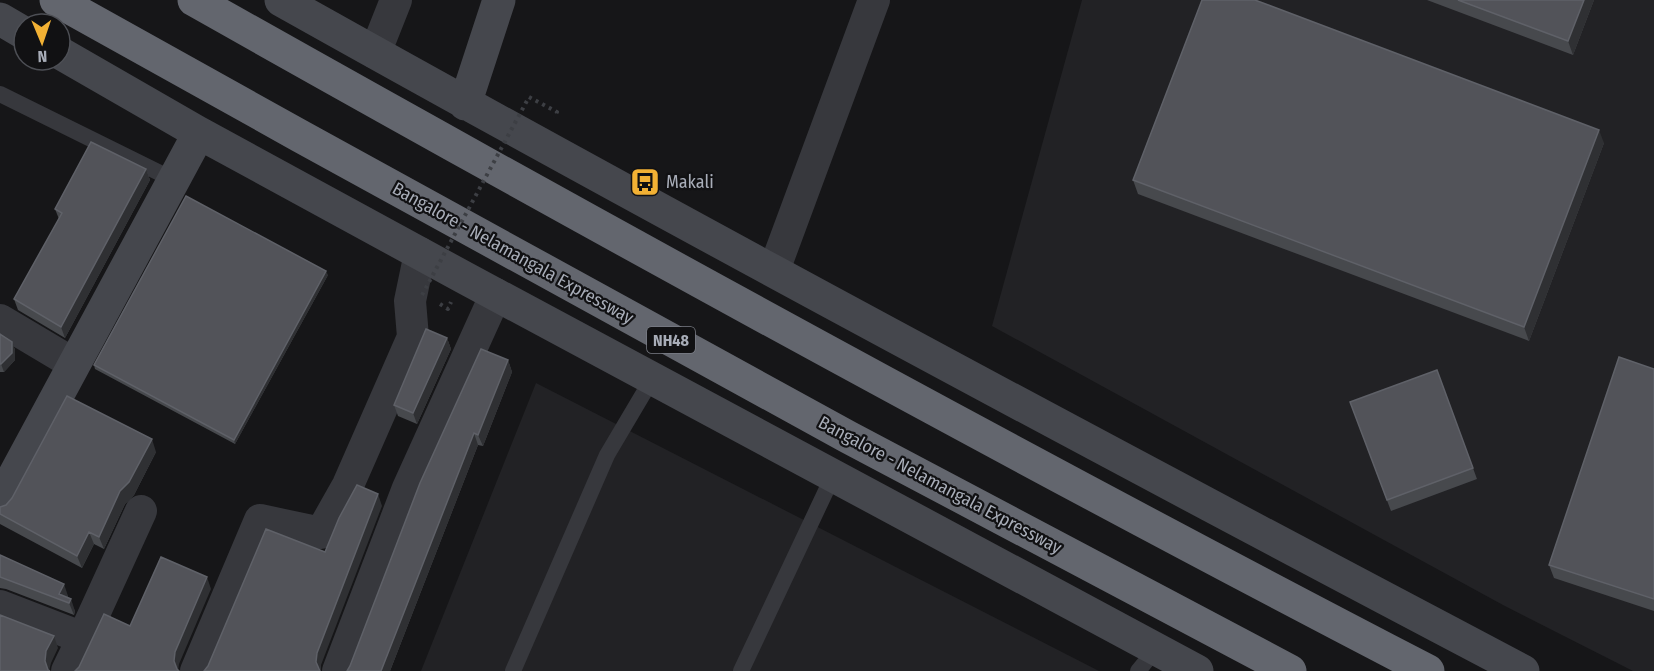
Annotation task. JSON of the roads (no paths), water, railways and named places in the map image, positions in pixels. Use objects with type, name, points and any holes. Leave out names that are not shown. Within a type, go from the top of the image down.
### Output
[{"type":"highway","name":"Bangalore - Nelamangala Expressway","points":[[56,0],[848,437],[1290,671]]},
{"type":"highway","points":[[194,0],[551,201],[1206,556],[1428,671]]},
{"type":"street","points":[[281,0],[465,104],[1252,528],[1523,671]]},
{"type":"street","points":[[375,53],[396,0]]},
{"type":"street","points":[[465,104],[499,0]]},
{"type":"street","points":[[774,270],[874,0]]},
{"type":"street","points":[[72,60],[200,133],[833,476],[1147,660],[1197,671]]},
{"type":"street","points":[[0,502],[200,133]]},
{"type":"street","points":[[196,671],[260,520],[321,533],[348,485],[413,337],[410,301],[420,253]]},
{"type":"street","points":[[338,671],[408,488],[496,294]]},
{"type":"street","points":[[0,320],[74,364]]},
{"type":"street","points":[[67,671],[141,511]]},
{"type":"street","points":[[0,606],[83,638]]},
{"type":"lane","points":[[0,94],[174,180]]},
{"type":"lane","points":[[513,671],[607,455],[652,379]]},
{"type":"lane","points":[[741,671],[833,476]]},
{"type":"place","name":"Makali","points":[[645,182]]}]
